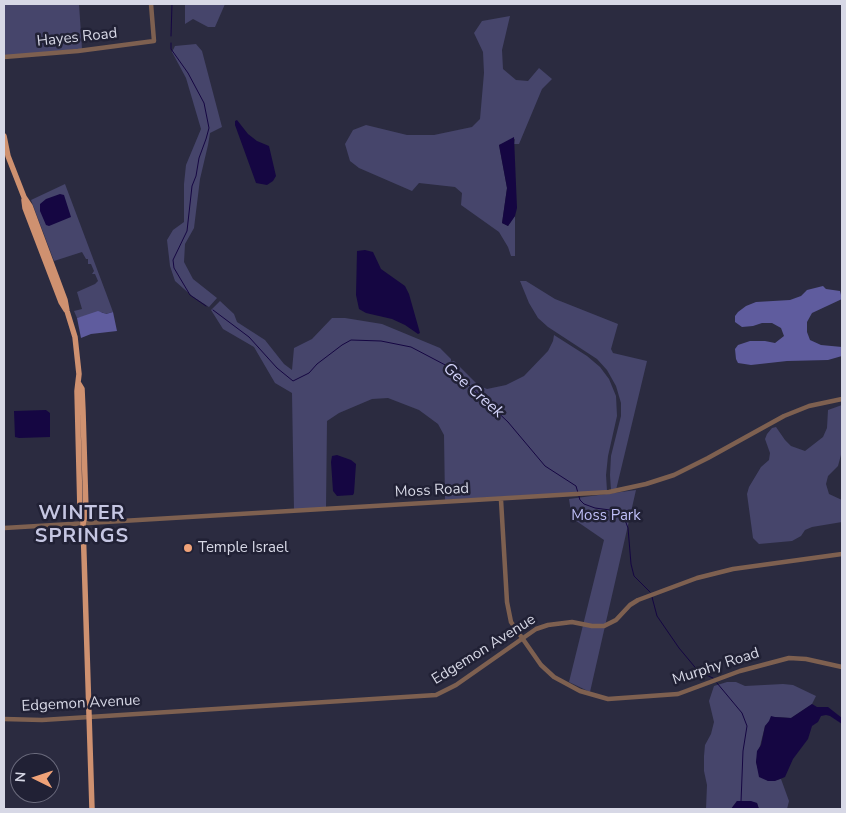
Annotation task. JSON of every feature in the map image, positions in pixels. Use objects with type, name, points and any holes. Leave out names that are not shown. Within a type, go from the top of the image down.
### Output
[{"type":"main road","points":[[4,136],[6,151],[24,198],[30,206],[66,300],[76,347],[83,411],[86,511],[83,524]]},
{"type":"main road","points":[[79,384],[76,391],[80,511],[83,524],[92,809]]},
{"type":"main road","points":[[77,406],[83,411]]},
{"type":"street","name":"Hayes Road","points":[[4,57],[78,51],[154,41],[152,4]]},
{"type":"street","name":"Moss Road","points":[[4,528],[501,500],[582,495],[621,490],[661,480],[698,464],[784,416],[808,406],[842,399]]},
{"type":"street","name":"Murphy Road","points":[[501,500],[508,608],[511,622],[538,661],[554,677],[587,695],[608,699],[678,694],[740,671],[789,658],[806,659],[842,667]]},
{"type":"street","name":"Edgemon Avenue","points":[[4,719],[27,720],[89,717],[436,695],[456,685],[536,629],[555,623],[572,622],[598,627],[609,624],[638,600],[717,572],[842,554]]},
{"type":"green space","points":[[4,4],[79,4],[82,49],[4,56]]},
{"type":"green space","points":[[185,4],[225,4],[215,27],[208,27],[193,19],[185,24]]},
{"type":"green space","points":[[510,16],[502,50],[503,69],[516,80],[528,81],[539,68],[552,79],[542,89],[519,144],[514,144],[515,139],[499,145],[507,188],[502,223],[508,226],[515,216],[515,256],[511,256],[499,232],[461,205],[462,193],[455,187],[419,183],[412,191],[359,168],[350,161],[345,144],[353,130],[366,125],[407,135],[434,135],[472,127],[480,119],[484,73],[483,52],[474,33],[482,21]]},
{"type":"green space","points":[[196,44],[202,51],[222,127],[210,133],[200,179],[194,228],[185,244],[184,262],[193,279],[217,298],[209,307],[192,296],[175,281],[170,266],[167,240],[173,230],[184,222],[186,165],[201,129],[186,78],[172,52],[175,46]]},
{"type":"green space","points":[[65,184],[113,312],[105,314],[102,312],[77,318],[74,311],[82,309],[77,292],[98,281],[95,274],[92,274],[94,271],[91,264],[88,264],[88,259],[86,259],[82,252],[54,261],[31,200]]},
{"type":"green space","points":[[520,281],[526,281],[555,299],[618,324],[611,349],[613,353],[647,361],[616,490],[611,490],[610,475],[611,456],[621,416],[621,403],[616,386],[607,370],[597,359],[548,327],[538,318],[529,303]]},
{"type":"green space","points":[[220,301],[234,314],[237,322],[265,340],[284,364],[292,370],[294,348],[312,339],[332,318],[345,318],[382,324],[440,348],[451,361],[454,361],[478,385],[487,389],[506,385],[524,376],[548,351],[554,335],[587,356],[600,367],[609,379],[616,396],[617,416],[608,456],[607,491],[445,500],[444,435],[438,424],[419,410],[388,398],[372,399],[339,413],[327,421],[326,508],[294,510],[292,393],[275,383],[254,347],[223,329],[211,310]]},
{"type":"green space","points":[[842,405],[842,451],[838,466],[828,476],[826,484],[829,494],[842,500],[842,522],[812,527],[805,530],[801,536],[792,541],[759,544],[753,538],[747,494],[761,467],[769,460],[770,453],[765,439],[767,434],[772,428],[776,427],[791,446],[805,451],[823,437],[827,428],[828,410]]},
{"type":"green space","name":"Moss Park","points":[[636,490],[590,692],[569,682],[604,540],[572,518],[569,499]]},
{"type":"green space","points":[[727,682],[736,682],[745,686],[793,685],[816,696],[812,704],[791,718],[776,717],[765,726],[756,762],[758,769],[768,781],[781,779],[789,801],[787,809],[759,809],[757,803],[737,801],[731,809],[706,809],[705,745],[711,734],[714,722],[709,701],[714,686]]},
{"type":"shaded area","points":[[237,120],[248,134],[257,141],[269,146],[276,176],[267,185],[256,183],[235,125]]},
{"type":"shaded area","points":[[514,137],[517,208],[515,216],[508,226],[502,223],[507,188],[499,145]]},
{"type":"shaded area","points":[[60,194],[64,195],[71,217],[49,226],[46,225],[40,211],[40,204],[46,199]]},
{"type":"shaded area","points":[[357,251],[373,252],[381,269],[405,286],[420,333],[418,334],[392,319],[366,313],[359,309],[356,295]]},
{"type":"shaded area","points":[[823,286],[826,289],[840,291],[842,299],[812,313],[807,322],[807,332],[810,340],[821,345],[842,347],[842,356],[828,360],[787,361],[751,365],[738,363],[735,349],[738,345],[750,341],[775,343],[784,336],[781,328],[772,323],[742,327],[735,322],[735,316],[738,312],[756,302],[790,300],[801,296],[807,290]]},
{"type":"shaded area","points":[[98,311],[106,314],[113,312],[117,331],[91,334],[81,338],[77,318]]},
{"type":"shaded area","points":[[46,410],[50,413],[50,437],[15,437],[14,411]]},
{"type":"shaded area","points":[[337,455],[356,464],[353,495],[337,496],[333,491],[331,462],[332,456]]},
{"type":"shaded area","points":[[812,704],[817,707],[828,707],[842,718],[842,724],[830,716],[821,716],[818,722],[812,726],[808,739],[793,759],[785,777],[775,781],[768,781],[759,777],[756,762],[757,751],[761,745],[765,726],[771,716],[791,718]]},
{"type":"shaded area","points":[[737,801],[757,803],[759,809],[731,809]]},
{"type":"waterway","name":"Gee Creek","points":[[171,36],[172,4]]},
{"type":"waterway","name":"Gee Creek","points":[[171,43],[171,49],[188,73],[204,103],[209,128],[192,186],[187,231],[173,260],[174,268],[190,295],[206,306]]},
{"type":"waterway","name":"Gee Creek","points":[[213,310],[249,337],[277,368],[293,381],[309,373],[317,364],[351,340],[381,341],[411,347],[451,368],[508,422],[545,466],[576,486],[580,500],[584,504],[610,510],[625,520],[628,528],[634,576],[650,592]]},
{"type":"waterway","name":"Gee Creek","points":[[652,597],[657,616],[679,648],[699,672],[713,678]]},
{"type":"waterway","name":"Gee Creek","points":[[717,683],[742,713],[747,726],[743,751],[741,802]]},
{"type":"place","name":"Temple Israel","points":[[188,548]]},
{"type":"district","name":"WINTER SPRINGS","points":[[82,526]]}]
